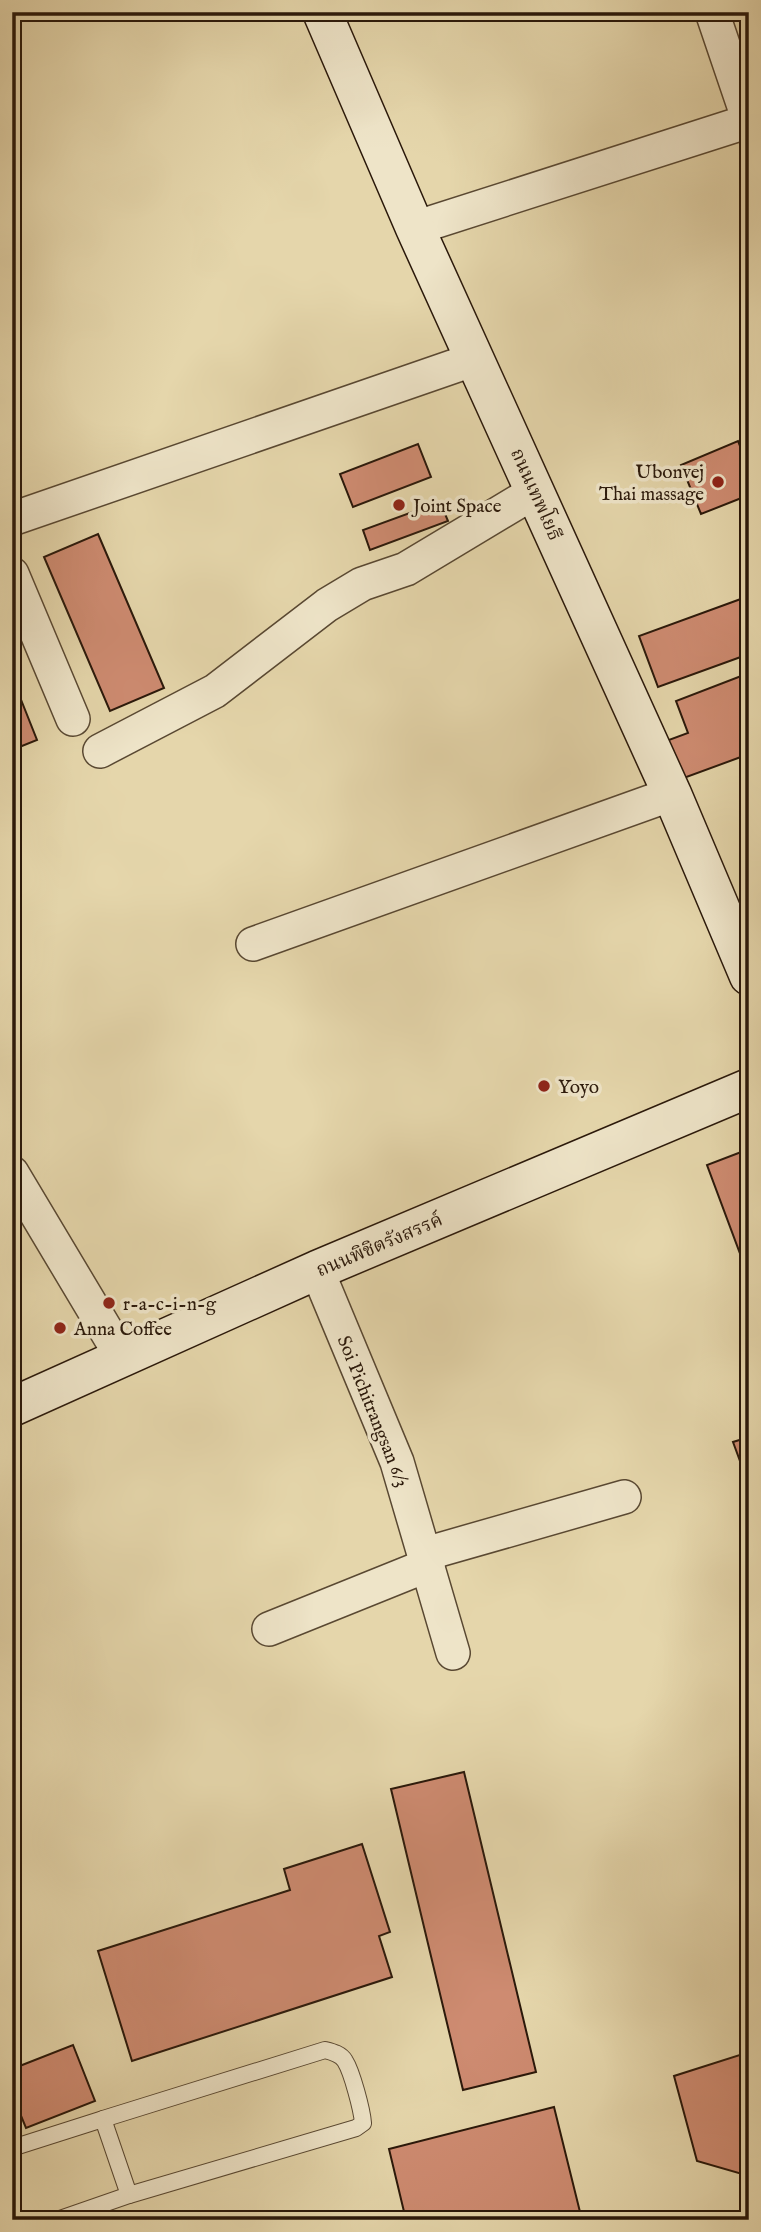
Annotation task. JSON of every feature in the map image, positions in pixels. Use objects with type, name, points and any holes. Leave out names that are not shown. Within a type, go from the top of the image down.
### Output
[{"type":"street","name":"ถนนเทพโยธี","points":[[322,12],[415,228],[672,794],[749,976]]},
{"type":"street","points":[[415,228],[749,121],[712,12]]},
{"type":"street","points":[[12,519],[475,359]]},
{"type":"street","points":[[100,751],[215,691],[338,598],[362,584],[406,569],[536,491]]},
{"type":"street","points":[[12,574],[74,719]]},
{"type":"street","points":[[253,944],[672,794]]},
{"type":"street","name":"ถนนพิชิตรังสรรค์","points":[[12,1407],[317,1270],[749,1088]]},
{"type":"street","points":[[12,1173],[122,1357]]},
{"type":"street","name":"Soi Pichitrangsan 6/3","points":[[317,1270],[397,1462],[453,1653]]},
{"type":"street","points":[[269,1629],[427,1560],[624,1497]]},
{"type":"lane","points":[[12,2148],[314,2053],[326,2050],[335,2052],[345,2060],[362,2112],[363,2123],[356,2128],[129,2194],[57,2220]]},
{"type":"lane","points":[[103,2119],[129,2194]]},
{"type":"building","points":[[738,441],[749,469],[749,495],[701,514],[681,465]]},
{"type":"building","points":[[418,444],[431,477],[353,507],[340,474]]},
{"type":"building","points":[[440,502],[448,521],[370,550],[363,530]]},
{"type":"building","points":[[98,534],[164,688],[110,711],[44,557]]},
{"type":"building","points":[[749,596],[749,654],[658,687],[639,636]]},
{"type":"building","points":[[749,673],[749,754],[681,779],[666,741],[688,733],[676,701]]},
{"type":"building","points":[[12,677],[37,740],[12,750]]},
{"type":"building","points":[[749,1149],[749,1275],[748,1275],[707,1165]]},
{"type":"building","points":[[749,1437],[749,1458],[740,1461],[733,1442]]},
{"type":"building","points":[[464,1772],[536,2072],[463,2090],[391,1789]]},
{"type":"building","points":[[362,1844],[390,1932],[379,1936],[392,1977],[132,2061],[98,1951],[290,1890],[284,1869]]},
{"type":"building","points":[[73,2045],[95,2101],[26,2128],[12,2094],[12,2069]]},
{"type":"building","points":[[749,2052],[749,2176],[697,2161],[674,2076]]},
{"type":"building","points":[[554,2107],[582,2220],[406,2220],[389,2149]]},
{"type":"place","name":"Ubonvej Thai massage","points":[[718,482]]},
{"type":"place","name":"Joint Space","points":[[399,505]]},
{"type":"place","name":"Yoyo","points":[[544,1086]]},
{"type":"place","name":"r-a-c-i-n-g","points":[[109,1303]]},
{"type":"place","name":"Anna Coffee","points":[[60,1328]]}]
